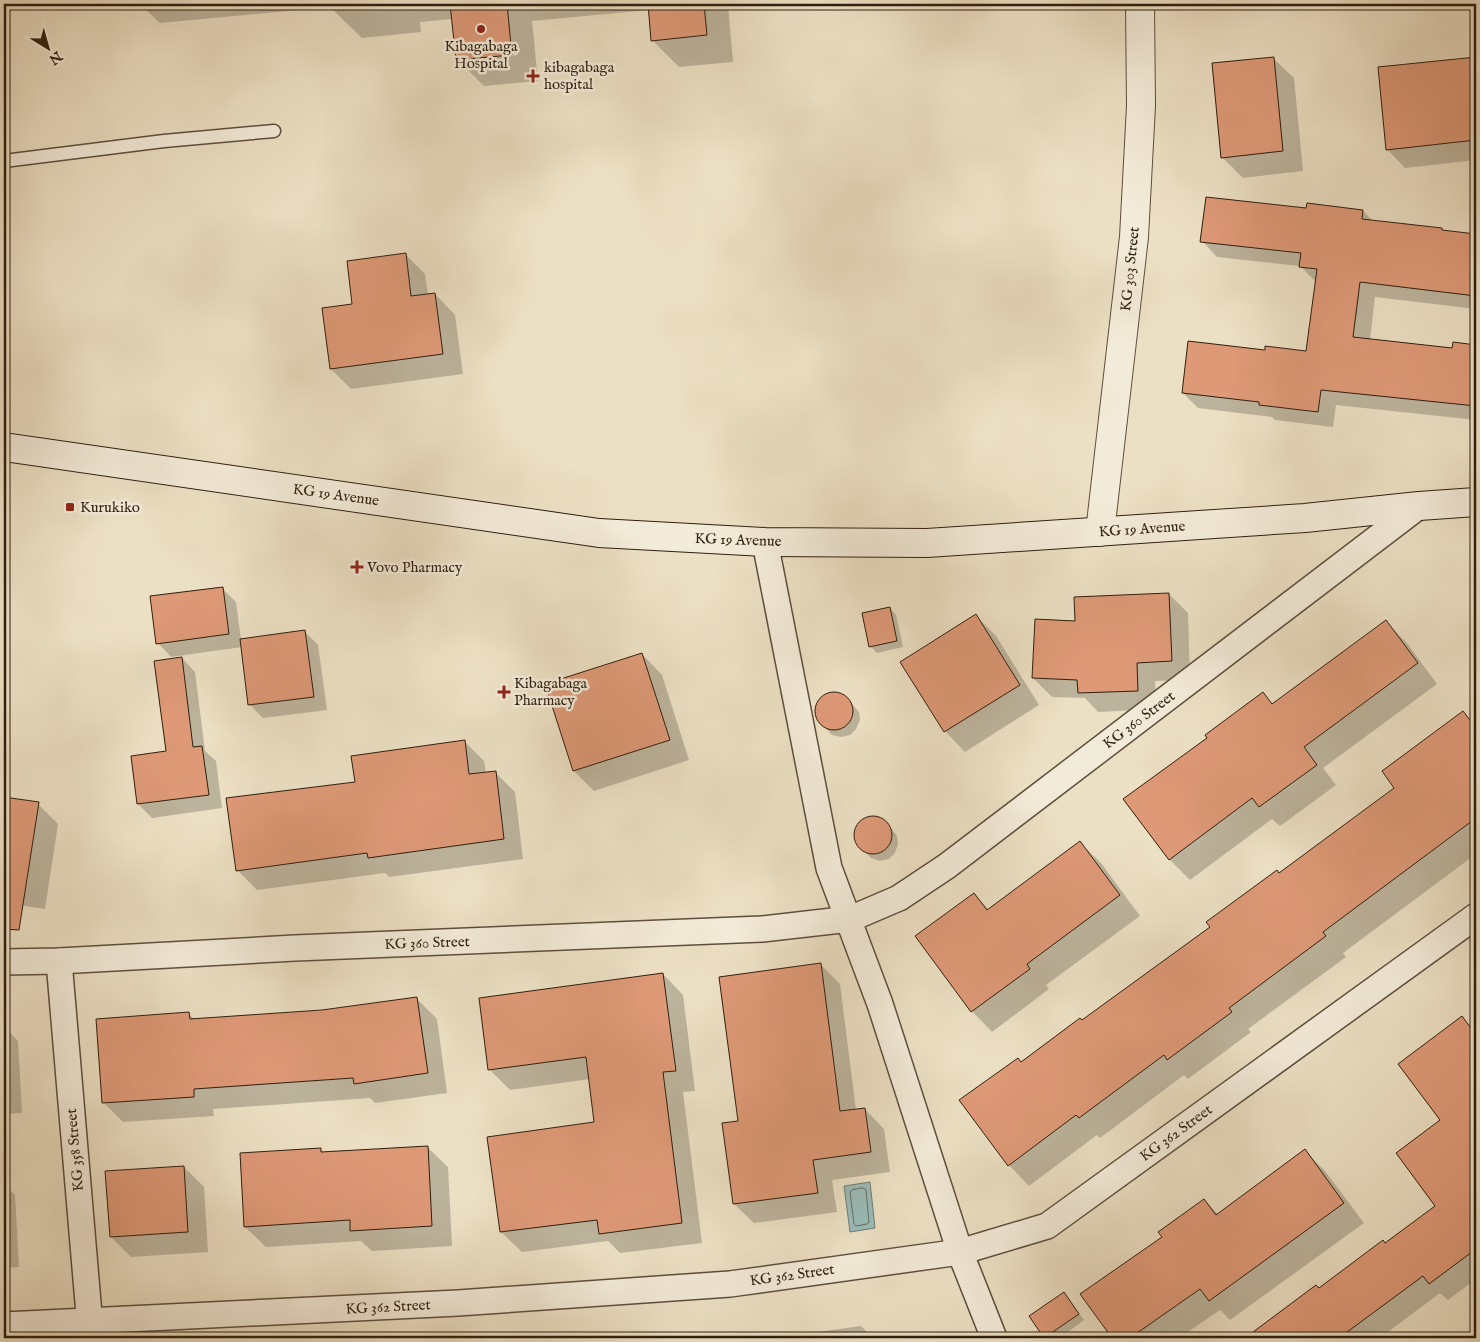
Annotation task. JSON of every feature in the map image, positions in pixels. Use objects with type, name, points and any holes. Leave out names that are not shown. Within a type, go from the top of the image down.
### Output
[{"type":"main road","name":"KG 303 Street","points":[[1100,532],[1134,237],[1141,106],[1140,4]]},
{"type":"main road","name":"KG 19 Avenue","points":[[4,447],[599,533],[765,542],[927,543],[1305,518],[1476,502]]},
{"type":"street","name":"KG 360 Street","points":[[4,962],[59,962],[295,948],[762,929],[850,919],[899,898],[947,866],[1419,506]]},
{"type":"street","points":[[765,542],[829,868],[850,919],[880,1004],[960,1252],[994,1338]]},
{"type":"street","name":"KG 362 Street","points":[[4,1325],[90,1330],[730,1284],[960,1252],[1047,1226],[1476,916]]},
{"type":"street","name":"KG 358 Street","points":[[59,962],[90,1330]]},
{"type":"lane","points":[[4,161],[164,141],[274,131]]},
{"type":"water","points":[[870,1182],[875,1228],[850,1232],[844,1186]]},
{"type":"building","name":"Kibagabaga Hospital","points":[[450,4],[507,4],[512,55],[456,60]]},
{"type":"building","name":"Kibagabaga Hospital","points":[[648,4],[704,4],[707,35],[651,41]]},
{"type":"building","points":[[1274,57],[1283,151],[1221,158],[1212,63]]},
{"type":"building","points":[[1476,57],[1476,140],[1386,150],[1378,67]]},
{"type":"building","points":[[1206,197],[1306,208],[1307,203],[1363,210],[1362,219],[1442,228],[1442,230],[1476,234],[1476,296],[1360,282],[1353,337],[1452,348],[1453,342],[1476,345],[1476,406],[1321,390],[1318,412],[1259,405],[1259,402],[1182,393],[1188,341],[1265,350],[1265,346],[1306,351],[1317,269],[1299,267],[1301,253],[1200,242]]},
{"type":"building","points":[[406,253],[411,296],[435,293],[443,354],[330,369],[322,308],[352,304],[347,261]]},
{"type":"building","points":[[223,587],[229,634],[156,644],[150,596]]},
{"type":"building","points":[[1169,593],[1172,661],[1137,663],[1138,691],[1078,693],[1077,680],[1032,678],[1035,619],[1075,621],[1074,597]]},
{"type":"building","points":[[890,607],[897,641],[869,647],[862,613]]},
{"type":"building","points":[[976,614],[1020,685],[944,732],[900,662]]},
{"type":"building","points":[[1386,620],[1418,663],[1304,747],[1317,765],[1259,807],[1252,798],[1169,860],[1123,799],[1207,738],[1205,735],[1263,692],[1272,704]]},
{"type":"building","points":[[305,630],[314,697],[248,705],[240,639]]},
{"type":"building","points":[[642,653],[670,740],[573,771],[545,684]]},
{"type":"building","points":[[182,657],[193,747],[202,746],[209,795],[137,804],[131,756],[166,751],[154,661]]},
{"type":"building","points":[[834,692],[848,697],[853,711],[848,725],[834,730],[820,725],[815,711],[820,697]]},
{"type":"building","points":[[1463,711],[1476,728],[1476,818],[1323,932],[1326,936],[1229,1008],[1232,1012],[1167,1060],[1164,1055],[1079,1118],[1076,1115],[1008,1166],[959,1100],[1018,1058],[1021,1062],[1080,1018],[1082,1020],[1210,927],[1206,922],[1277,870],[1279,873],[1394,788],[1382,771]]},
{"type":"building","points":[[465,740],[469,774],[496,771],[504,839],[368,858],[367,853],[236,871],[226,798],[355,782],[351,756]]},
{"type":"building","points":[[4,797],[39,802],[19,930],[4,929]]},
{"type":"building","points":[[873,816],[880,817],[886,822],[891,828],[891,842],[886,848],[880,853],[873,854],[866,853],[860,848],[855,842],[854,835],[855,828],[860,822],[866,817]]},
{"type":"building","points":[[1080,841],[1120,895],[1027,964],[1030,969],[971,1012],[915,936],[974,893],[987,910]]},
{"type":"building","points":[[821,963],[840,1111],[865,1108],[871,1152],[813,1160],[818,1193],[733,1204],[722,1123],[738,1121],[719,977]]},
{"type":"building","points":[[663,973],[676,1071],[663,1072],[682,1223],[599,1234],[597,1220],[500,1232],[487,1137],[594,1122],[586,1057],[488,1070],[479,998]]},
{"type":"building","points":[[417,997],[428,1073],[354,1084],[353,1078],[194,1089],[194,1097],[102,1103],[96,1019],[189,1012],[190,1019],[322,1010]]},
{"type":"building","points":[[1462,1016],[1476,1035],[1476,1249],[1429,1284],[1423,1276],[1339,1338],[1245,1338],[1316,1285],[1319,1288],[1383,1240],[1385,1243],[1435,1206],[1396,1153],[1440,1120],[1398,1064]]},
{"type":"building","points":[[428,1146],[432,1226],[350,1231],[350,1220],[244,1227],[240,1153],[321,1148],[321,1152]]},
{"type":"building","points":[[1305,1149],[1344,1203],[1209,1301],[1200,1289],[1130,1338],[1112,1338],[1080,1294],[1162,1237],[1158,1232],[1204,1199],[1216,1215]]},
{"type":"building","points":[[184,1166],[188,1232],[110,1237],[105,1171]]},
{"type":"building","points":[[1064,1292],[1079,1314],[1044,1338],[1029,1316]]},
{"type":"place","name":"Kibagabaga Hospital","points":[[481,29]]},
{"type":"place","name":"kibagabaga hospital","points":[[533,76]]},
{"type":"place","name":"Kurukiko","points":[[70,507]]},
{"type":"place","name":"Vovo Pharmacy","points":[[357,567]]},
{"type":"place","name":"Kibagabaga Pharmacy","points":[[504,692]]}]
